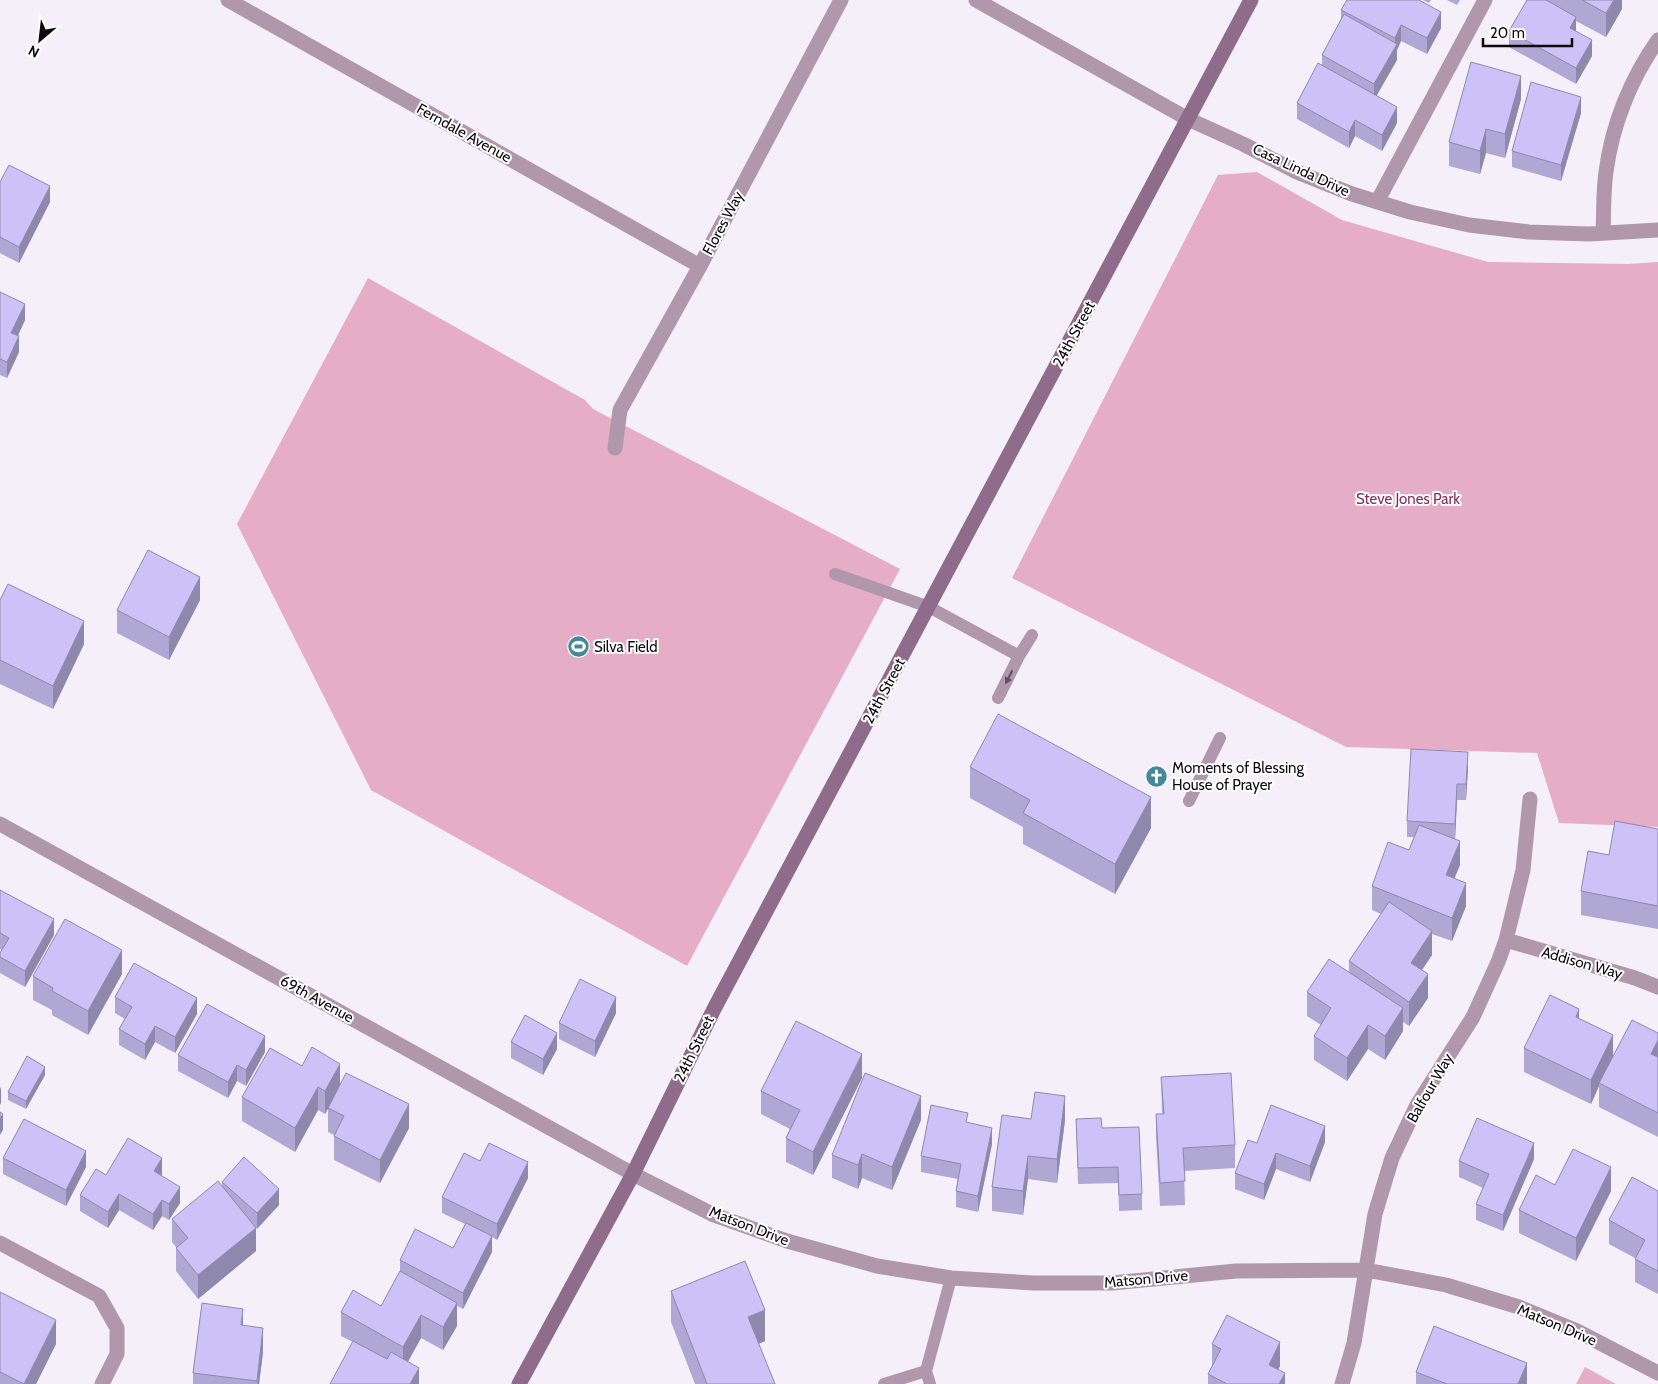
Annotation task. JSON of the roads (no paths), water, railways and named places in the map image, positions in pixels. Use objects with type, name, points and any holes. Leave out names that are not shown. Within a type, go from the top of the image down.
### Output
[{"type":"street","name":"Ferndale Avenue","points":[[228,0],[700,266]]},
{"type":"street","name":"Flores Way","points":[[615,448],[620,410],[700,266],[841,0]]},
{"type":"street","name":"Casa Linda Drive","points":[[976,0],[1188,119],[1243,144],[1297,172],[1352,194],[1410,212],[1469,225],[1529,232],[1603,233],[1658,230]]},
{"type":"street","name":"24th Street","points":[[519,1384],[633,1174],[714,1010],[1251,0]]},
{"type":"street","points":[[1377,202],[1485,0]]},
{"type":"street","points":[[1603,233],[1606,172],[1613,135],[1629,89],[1658,40]]},
{"type":"street","name":"Balfour Way","points":[[1342,1384],[1354,1343],[1375,1214],[1392,1158],[1417,1105],[1473,1016],[1506,940],[1523,870],[1530,799]]},
{"type":"street","name":"69th Avenue","points":[[0,824],[633,1174]]},
{"type":"street","name":"Addison Way","points":[[1506,940],[1635,978],[1658,987]]},
{"type":"street","name":"Matson Drive","points":[[633,1174],[714,1214],[786,1242],[877,1266],[951,1278],[1034,1283],[1112,1282],[1236,1271],[1366,1270],[1446,1285],[1519,1307],[1577,1331],[1658,1373]]},
{"type":"street","points":[[0,1243],[99,1296],[117,1328],[117,1354],[102,1384]]},
{"type":"lane","points":[[835,574],[929,607],[1019,656]]},
{"type":"lane","points":[[998,698],[1019,656],[1032,636]]},
{"type":"lane","points":[[1189,801],[1220,738]]},
{"type":"lane","points":[[930,1384],[926,1371],[951,1278]]},
{"type":"lane","points":[[884,1384],[926,1371]]},
{"type":"place","name":"Silva Field","points":[[578,647]]},
{"type":"place","name":"Moments of Blessing House of Prayer","points":[[1156,777]]},
{"type":"park label","name":"Steve Jones Park","points":[[1408,499]]}]
